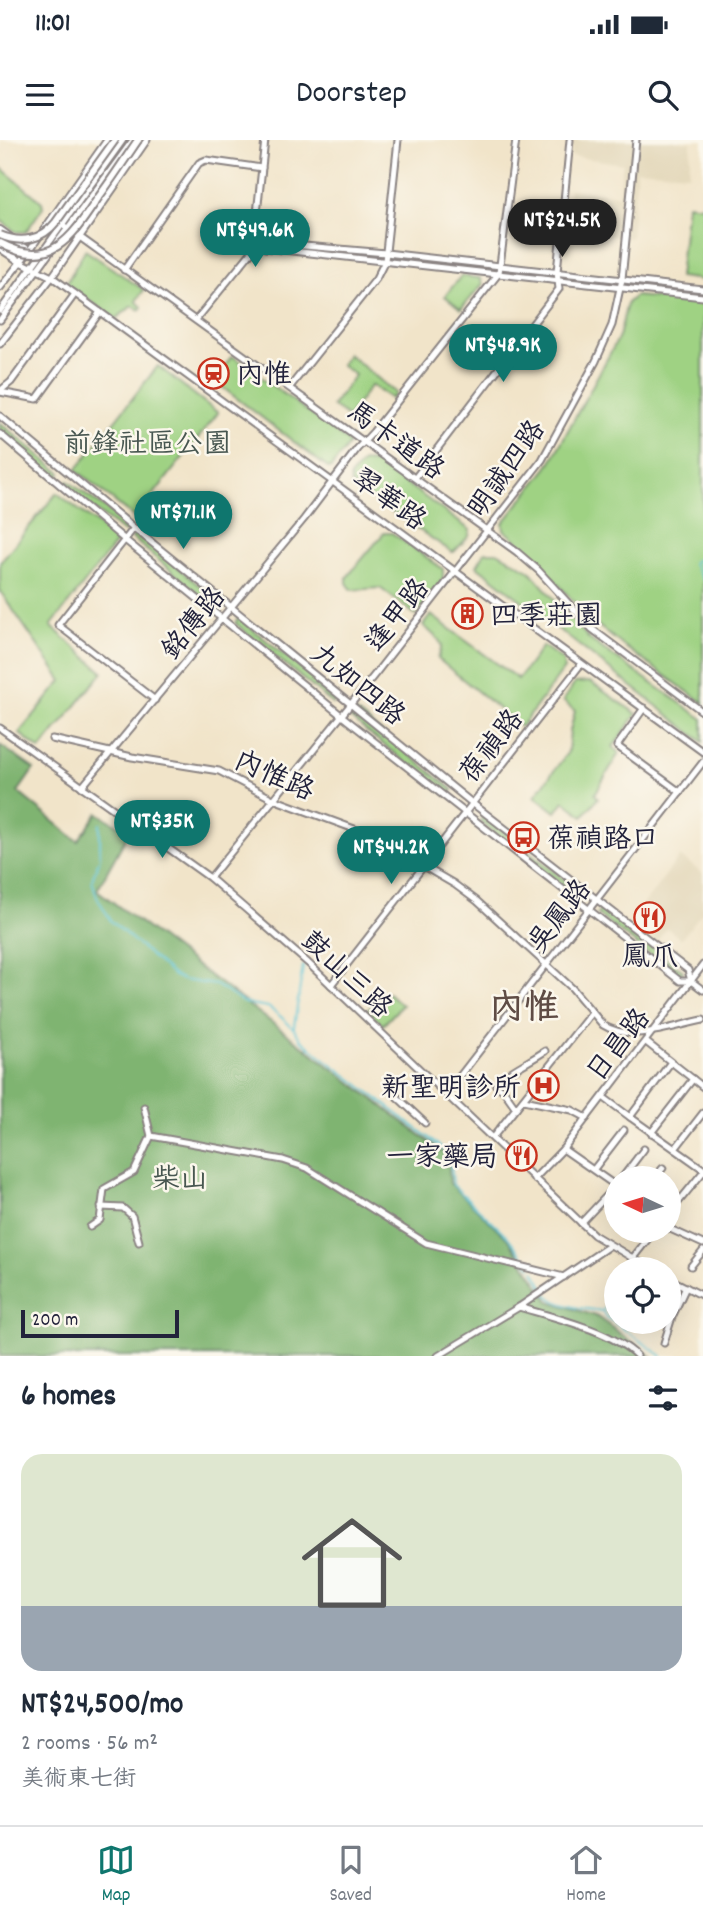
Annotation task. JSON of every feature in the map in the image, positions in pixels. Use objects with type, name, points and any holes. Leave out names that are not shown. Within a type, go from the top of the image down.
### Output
[{"type":"main road","points":[[0,232],[18,240],[31,239],[46,233],[115,140]]},
{"type":"main road","points":[[0,246],[32,254],[45,252],[65,242],[80,225],[138,140]]},
{"type":"main road","points":[[0,232],[30,251]]},
{"type":"main road","points":[[0,246],[21,262]]},
{"type":"street","points":[[0,288],[30,251],[107,140]]},
{"type":"street","points":[[0,320],[123,140]]},
{"type":"street","points":[[65,226],[132,140]]},
{"type":"street","points":[[0,344],[52,277],[147,140]]},
{"type":"street","points":[[196,320],[253,250],[265,140]]},
{"type":"street","points":[[290,387],[376,279],[385,261],[398,140]]},
{"type":"street","points":[[499,273],[516,140]]},
{"type":"street","points":[[415,478],[559,289],[557,272],[570,140]]},
{"type":"street","name":"明誠四路","points":[[456,572],[542,460],[607,338],[621,288],[636,140]]},
{"type":"street","points":[[124,270],[199,163],[206,160],[262,168]]},
{"type":"street","points":[[57,212],[65,226]]},
{"type":"street","name":"馬卡道路","points":[[65,226],[488,531],[538,570],[592,629],[703,712]]},
{"type":"street","points":[[254,242],[386,253],[703,289]]},
{"type":"street","points":[[254,242],[265,248],[703,297]]},
{"type":"street","name":"翠華路","points":[[30,251],[37,265],[52,277],[703,752]]},
{"type":"street","name":"翠華路","points":[[21,262],[37,265]]},
{"type":"street","points":[[0,311],[37,265]]},
{"type":"street","name":"銘傳路","points":[[82,788],[232,607],[499,273]]},
{"type":"street","points":[[0,391],[11,382],[75,294]]},
{"type":"street","points":[[0,391],[37,399],[100,312]]},
{"type":"street","name":"九如四路","points":[[0,416],[472,803],[688,970],[691,981]]},
{"type":"street","name":"九如四路","points":[[0,434],[125,540],[341,714],[680,981],[691,981],[703,990]]},
{"type":"street","points":[[134,528],[58,625],[156,700]]},
{"type":"street","name":"逢甲路","points":[[210,878],[456,572]]},
{"type":"street","name":"葆禎路","points":[[331,985],[581,664]]},
{"type":"street","points":[[644,708],[617,746],[680,792]]},
{"type":"street","name":"鼓山三路","points":[[0,728],[210,878],[331,985],[581,1223],[609,1246],[628,1257]]},
{"type":"street","name":"內惟路","points":[[52,739],[111,753],[219,771],[273,799],[368,834],[477,901],[572,988],[603,1025],[613,1031],[655,1030],[703,1020]]},
{"type":"street","name":"吳鳳路","points":[[446,1094],[703,762]]},
{"type":"street","name":"日昌路","points":[[534,1179],[563,1149],[703,965]]},
{"type":"street","points":[[493,1137],[592,1012]]},
{"type":"street","points":[[646,1042],[703,1087]]},
{"type":"street","points":[[516,1108],[505,1091],[496,1084],[511,1070],[545,1051]]},
{"type":"street","points":[[630,1116],[671,1062]]},
{"type":"street","points":[[651,1133],[693,1079]]},
{"type":"street","points":[[394,1094],[425,1124]]},
{"type":"street","points":[[603,1097],[703,1171],[681,1199]]},
{"type":"street","points":[[524,1100],[572,1110],[587,1118]]},
{"type":"street","points":[[90,1227],[100,1220],[103,1188],[134,1172],[151,1136],[144,1107]]},
{"type":"street","points":[[675,1149],[703,1114]]},
{"type":"street","points":[[594,1168],[624,1130]]},
{"type":"street","points":[[151,1136],[283,1160],[307,1168],[426,1243],[564,1277]]},
{"type":"street","points":[[563,1149],[604,1176]]},
{"type":"street","points":[[631,1166],[644,1149]]},
{"type":"street","points":[[581,1223],[604,1199]]},
{"type":"street","points":[[102,1206],[123,1208],[132,1216],[139,1242]]},
{"type":"street","points":[[681,1234],[701,1242],[703,1233]]},
{"type":"street","points":[[634,1257],[645,1243]]},
{"type":"street","points":[[438,1356],[519,1307],[609,1246]]},
{"type":"street","points":[[691,1266],[703,1251]]},
{"type":"street","points":[[681,1284],[702,1294]]},
{"type":"street","points":[[664,1343],[686,1287]]},
{"type":"street","points":[[519,1307],[567,1321],[626,1346],[637,1356]]},
{"type":"shaded area","points":[[573,140],[691,142],[689,174],[637,170],[631,238],[564,231],[569,189],[619,195],[623,164],[571,156]]},
{"type":"shaded area","points":[[680,856],[703,874],[703,911],[681,939],[667,928],[657,941],[631,921]]},
{"type":"green space","points":[[0,167],[42,202],[43,207],[26,232],[16,232],[0,220]]},
{"type":"green space","points":[[687,204],[703,206],[703,280],[679,277]]},
{"type":"green space","points":[[85,250],[144,290],[136,301],[142,307],[140,310],[132,306],[116,319],[66,284]]},
{"type":"green space","points":[[461,276],[480,278],[483,284],[461,309],[445,296]]},
{"type":"green space","points":[[635,296],[703,302],[703,703],[594,622],[528,551],[504,530],[503,523],[548,467],[619,337],[627,303]]},
{"type":"green space","points":[[348,354],[396,393],[392,399],[371,385],[348,417],[332,406],[355,375],[341,365]]},
{"type":"green space","points":[[231,357],[346,440],[349,444],[331,468],[214,381]]},
{"type":"green space","name":"前鋒社區公園","points":[[158,366],[218,413],[135,518],[76,470]]},
{"type":"green space","points":[[0,423],[61,473],[57,479],[0,432]]},
{"type":"green space","points":[[363,462],[378,463],[470,530],[469,536],[452,552],[351,484],[350,476]]},
{"type":"green space","points":[[68,481],[129,526],[124,532],[64,486]]},
{"type":"green space","points":[[57,493],[118,540],[51,626],[103,672],[40,750],[19,733],[62,681],[0,591],[0,562]]},
{"type":"green space","points":[[136,532],[214,598],[210,603],[132,538]]},
{"type":"green space","points":[[384,533],[392,533],[443,569],[443,579],[416,615],[380,588],[352,590],[347,583],[347,577]]},
{"type":"green space","points":[[485,552],[497,552],[529,570],[589,639],[703,719],[703,742],[477,566]]},
{"type":"green space","points":[[431,615],[518,679],[543,646],[563,660],[564,669],[521,727],[438,659],[442,646],[423,625]]},
{"type":"green space","points":[[239,618],[337,698],[333,704],[235,623]]},
{"type":"green space","points":[[590,682],[637,714],[613,747],[619,753],[595,794],[598,798],[583,816],[564,801],[556,812],[535,796],[568,752],[575,711],[563,701],[575,683]]},
{"type":"green space","points":[[355,711],[453,790],[448,796],[350,718]]},
{"type":"green space","name":"柴山","points":[[0,745],[34,769],[18,792],[78,841],[98,813],[129,832],[97,890],[448,1156],[450,1183],[509,1240],[549,1301],[596,1316],[604,1322],[604,1334],[621,1334],[651,1356],[0,1356]]},
{"type":"green space","points":[[484,816],[583,894],[580,899],[480,821]]},
{"type":"green space","points":[[601,909],[683,971],[679,977],[597,914]]},
{"type":"green space","points":[[388,993],[402,1005],[383,1025],[367,1010]]},
{"type":"waterway","points":[[703,559],[693,563],[703,580]]},
{"type":"waterway","points":[[100,824],[100,857],[92,880],[97,897],[111,921],[173,975],[183,980],[216,985],[244,1003],[268,1007],[294,1029],[301,1040],[450,1154],[453,1185],[508,1237],[531,1267]]},
{"type":"waterway","points":[[294,1027],[303,966]]},
{"type":"waterway","points":[[534,1271],[544,1288]]},
{"type":"waterway","points":[[546,1293],[564,1304],[603,1311],[605,1316],[662,1356]]},
{"type":"place","name":"內惟","points":[[213,373]]},
{"type":"place","name":"四季莊園","points":[[467,614]]},
{"type":"place","name":"葆禎路口","points":[[524,837]]},
{"type":"place","name":"鳳爪","points":[[650,918]]},
{"type":"place","name":"新聖明診所","points":[[544,1086]]},
{"type":"place","name":"一家藥局","points":[[521,1155]]},
{"type":"district","name":"内惟","points":[[524,1006]]}]
